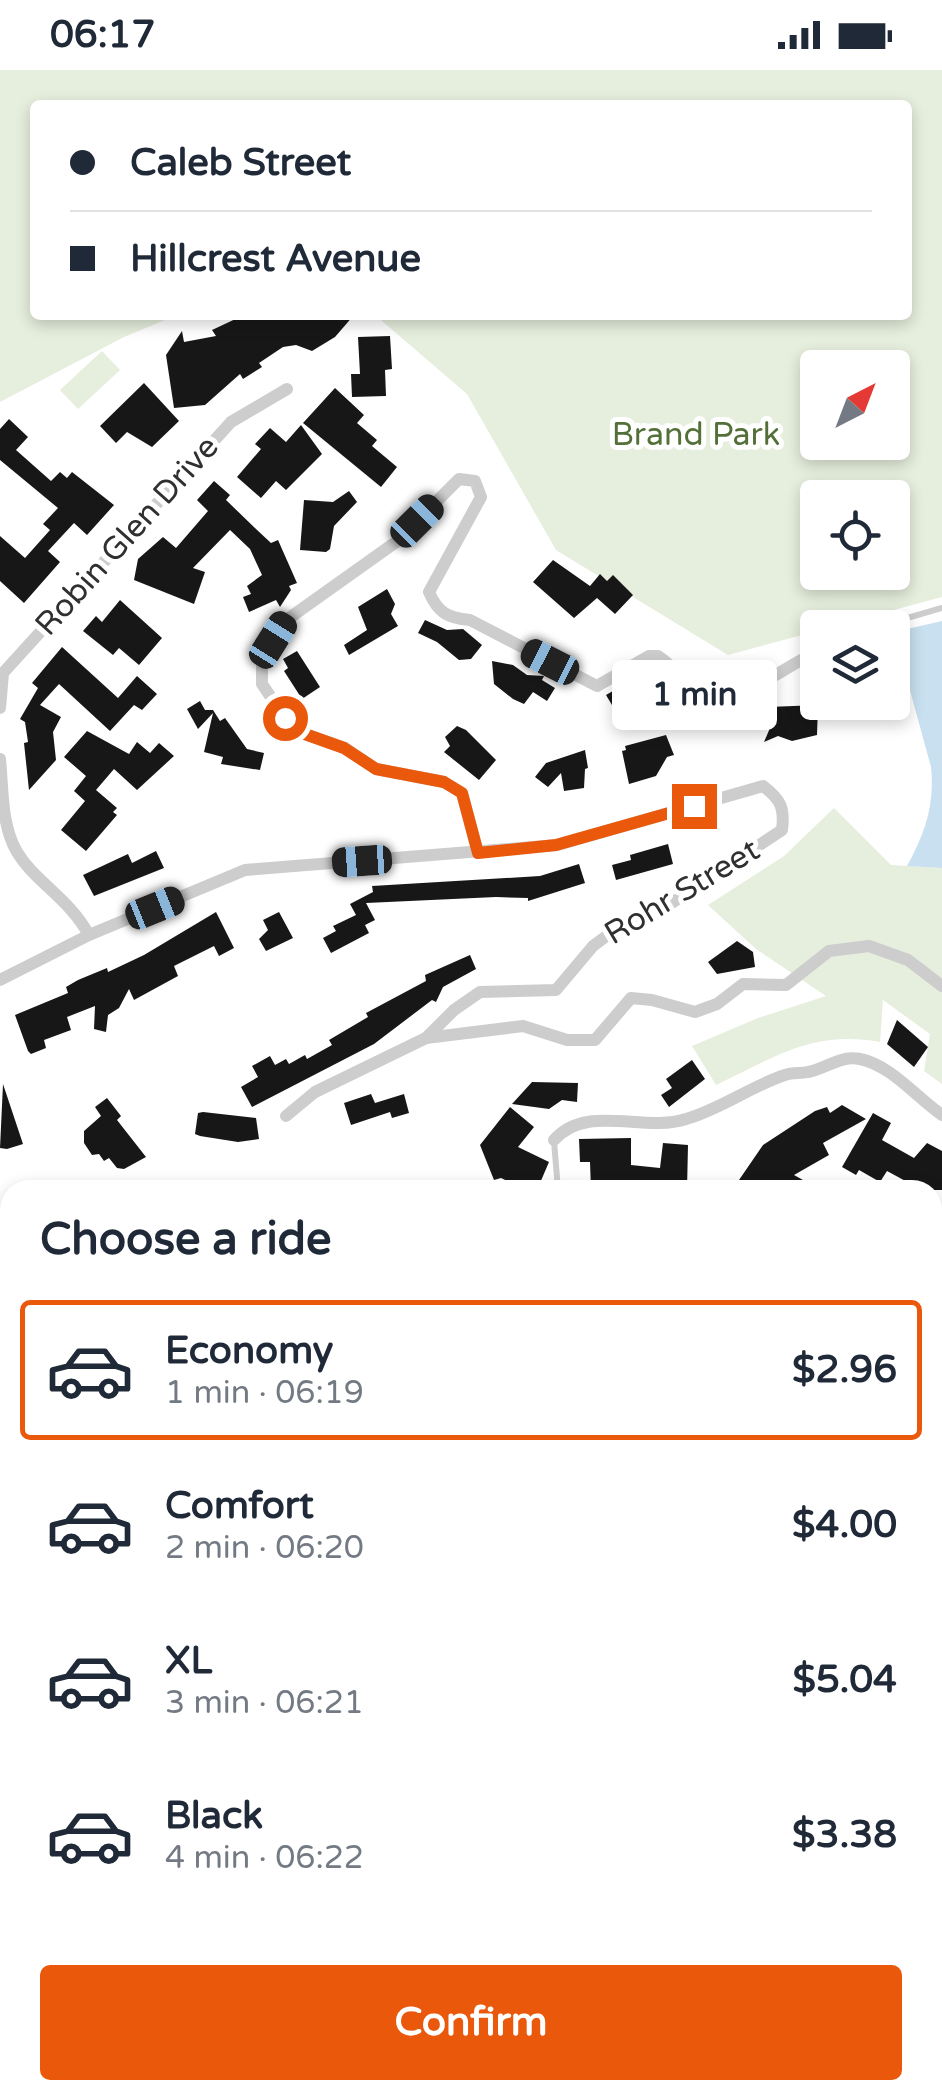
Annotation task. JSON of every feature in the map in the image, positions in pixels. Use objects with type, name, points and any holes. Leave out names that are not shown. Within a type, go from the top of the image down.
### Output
[{"type":"street","name":"Robin Glen Drive","points":[[0,708],[4,672],[230,422],[287,389]]},
{"type":"street","points":[[0,980],[89,936],[245,870],[478,853],[462,793],[444,782],[376,769],[344,748],[302,733],[285,718],[262,684],[262,658],[285,621],[396,542],[458,479],[475,482],[481,497],[428,592],[436,609],[452,618],[470,620],[598,686],[649,656],[658,656],[697,689],[715,698],[748,689],[800,661]]},
{"type":"street","points":[[0,759],[6,823],[18,853],[76,910],[89,936]]},
{"type":"street","name":"Rohr Street","points":[[286,1116],[315,1092],[426,1038],[454,1010],[480,992],[556,990],[593,946],[616,929],[656,914],[782,830],[784,813],[779,799],[762,786],[556,845],[478,853]]},
{"type":"street","points":[[426,1038],[524,1026],[567,1040],[595,1040],[630,998],[694,1012],[717,1004],[742,984],[786,985],[829,951],[869,946],[908,960],[942,986]]},
{"type":"street","points":[[554,1140],[570,1126],[592,1120],[641,1125],[684,1120],[788,1074],[809,1072],[842,1059],[862,1059],[901,1081],[942,1115]]},
{"type":"lane","points":[[910,617],[942,608]]},
{"type":"lane","points":[[554,1140],[557,1180]]},
{"type":"green space","name":"Brand Park","points":[[0,70],[942,70],[942,597],[893,610],[800,610],[800,636],[728,655],[556,550],[467,394],[381,320],[912,320],[912,100],[30,100],[30,320],[165,320],[124,337],[0,402]]},
{"type":"green space","points":[[102,351],[120,370],[78,409],[60,390]]},
{"type":"green space","points":[[834,808],[891,865],[942,868],[942,1084],[924,1071],[930,1034],[883,1000],[880,1042],[856,1039],[814,1043],[776,1056],[716,1085],[692,1046],[758,1018],[826,996],[756,949],[708,905],[784,856]]},
{"type":"water","points":[[942,621],[942,868],[907,866],[927,818],[932,781],[910,690],[910,628]]},
{"type":"building","points":[[233,320],[350,320],[335,337],[312,351],[296,345],[283,347],[243,379],[240,374],[205,405],[174,408],[166,355],[182,331],[184,342],[216,336],[212,330]]},
{"type":"building","points":[[390,336],[392,369],[385,370],[386,396],[352,397],[351,374],[360,374],[358,337]]},
{"type":"building","points":[[144,383],[179,421],[152,447],[127,432],[116,443],[100,426]]},
{"type":"building","points":[[335,388],[364,415],[357,423],[377,440],[372,446],[397,467],[381,487],[303,423]]},
{"type":"building","points":[[9,419],[28,437],[16,450],[51,481],[60,472],[67,478],[72,472],[114,505],[87,535],[74,523],[48,551],[60,562],[24,603],[0,581],[0,536],[25,558],[50,530],[43,524],[58,508],[0,460],[0,429]]},
{"type":"building","points":[[301,425],[322,454],[286,490],[276,481],[261,498],[237,477],[261,449],[255,444],[270,428],[286,442]]},
{"type":"building","points":[[214,481],[230,495],[226,500],[271,543],[278,540],[297,583],[289,586],[291,590],[280,607],[276,600],[249,612],[243,597],[251,594],[247,586],[262,575],[250,549],[230,530],[193,568],[205,572],[194,604],[134,580],[138,559],[163,537],[176,548],[208,511],[197,500]]},
{"type":"building","points":[[349,491],[357,502],[334,526],[330,549],[300,550],[304,500],[333,502]]},
{"type":"building","points":[[553,560],[590,586],[600,574],[607,581],[613,575],[633,595],[615,614],[597,598],[574,618],[533,582]]},
{"type":"building","points":[[387,589],[395,604],[391,614],[398,626],[349,655],[344,645],[367,630],[358,607]]},
{"type":"building","points":[[120,600],[162,638],[139,665],[119,648],[113,655],[83,631],[96,616],[102,622]]},
{"type":"building","points":[[425,620],[447,630],[463,629],[482,645],[471,659],[459,660],[418,633]]},
{"type":"building","points":[[62,647],[118,698],[137,676],[157,694],[142,710],[134,705],[110,731],[59,684],[40,705],[61,717],[53,732],[56,760],[29,790],[24,743],[28,742],[25,722],[20,719],[38,688],[32,683]]},
{"type":"building","points":[[297,651],[320,687],[302,699],[284,671],[288,668],[283,659]]},
{"type":"building","points":[[492,661],[513,665],[527,675],[544,676],[542,680],[555,688],[547,701],[533,692],[524,704],[494,684]]},
{"type":"building","points":[[646,672],[666,675],[667,689],[653,688],[615,710],[606,695]]},
{"type":"building","points":[[200,701],[205,710],[213,710],[220,721],[225,718],[247,749],[264,753],[260,770],[221,764],[223,757],[204,752],[213,713],[198,729],[187,709]]},
{"type":"building","points":[[800,706],[800,720],[818,720],[817,735],[792,741],[778,736],[764,742],[770,728],[769,707]]},
{"type":"building","points":[[457,726],[496,760],[479,780],[444,752],[450,746],[445,737]]},
{"type":"building","points":[[87,731],[129,754],[137,742],[150,753],[159,743],[174,756],[137,790],[114,769],[96,790],[117,808],[113,812],[117,815],[86,851],[61,830],[85,801],[74,791],[86,776],[64,757]]},
{"type":"building","points":[[666,735],[674,755],[667,757],[656,776],[629,784],[622,751],[625,746]]},
{"type":"building","points":[[585,750],[588,768],[584,788],[564,791],[561,773],[548,787],[535,777],[546,763]]},
{"type":"building","points":[[668,844],[673,864],[616,880],[612,865],[631,860],[630,855]]},
{"type":"building","points":[[156,851],[164,868],[94,896],[83,875],[128,854],[132,863]]},
{"type":"building","points":[[579,864],[585,883],[528,901],[496,897],[366,903],[375,920],[365,925],[369,933],[331,953],[323,938],[336,931],[333,926],[356,915],[350,904],[373,892],[372,886],[540,876]]},
{"type":"building","points":[[216,912],[234,948],[219,956],[214,946],[174,966],[178,976],[134,1000],[129,989],[119,1008],[108,1015],[106,1032],[94,1029],[95,1006],[67,1017],[71,1030],[44,1040],[46,1048],[31,1054],[28,1051],[15,1015],[68,993],[66,987],[78,980],[107,968],[108,972],[144,955]]},
{"type":"building","points":[[279,912],[293,938],[266,951],[259,939],[268,930],[263,920]]},
{"type":"building","points":[[737,941],[753,952],[755,967],[717,974],[708,962]]},
{"type":"building","points":[[470,955],[476,969],[443,987],[436,1002],[432,1000],[374,1044],[252,1107],[241,1087],[258,1077],[252,1066],[270,1056],[275,1065],[286,1059],[289,1064],[305,1055],[307,1059],[332,1045],[329,1040],[368,1017],[366,1013],[426,981],[425,975]]},
{"type":"building","points":[[897,1020],[928,1047],[914,1067],[887,1044]]},
{"type":"building","points":[[692,1060],[705,1079],[669,1107],[661,1095],[672,1088],[666,1079]]},
{"type":"building","points":[[532,1082],[578,1083],[577,1102],[562,1100],[549,1109],[512,1104]]},
{"type":"building","points":[[3,1084],[23,1144],[7,1149],[0,1148]]},
{"type":"building","points":[[371,1094],[375,1103],[404,1094],[409,1113],[392,1118],[390,1112],[351,1125],[344,1103]]},
{"type":"building","points":[[107,1098],[121,1116],[117,1120],[146,1157],[124,1169],[117,1168],[109,1158],[104,1161],[99,1154],[92,1155],[84,1143],[84,1131],[101,1116],[95,1107]]},
{"type":"building","points":[[842,1105],[866,1119],[823,1143],[829,1155],[794,1175],[803,1180],[739,1180],[763,1145],[815,1111],[827,1107],[830,1113]]},
{"type":"building","points":[[510,1107],[534,1127],[518,1147],[549,1162],[541,1180],[494,1180],[480,1145]]},
{"type":"building","points":[[198,1113],[256,1118],[259,1139],[238,1142],[195,1134]]},
{"type":"building","points":[[873,1113],[891,1123],[882,1140],[914,1158],[927,1143],[942,1151],[942,1180],[904,1180],[887,1171],[881,1180],[876,1180],[859,1170],[856,1175],[842,1167]]},
{"type":"building","points":[[631,1138],[631,1165],[660,1168],[663,1143],[688,1145],[687,1180],[591,1180],[590,1162],[580,1162],[579,1139]]},
{"type":"route","points":[[285,718],[302,733],[344,748],[376,769],[444,782],[462,793],[478,853],[556,845],[694,806]]}]
